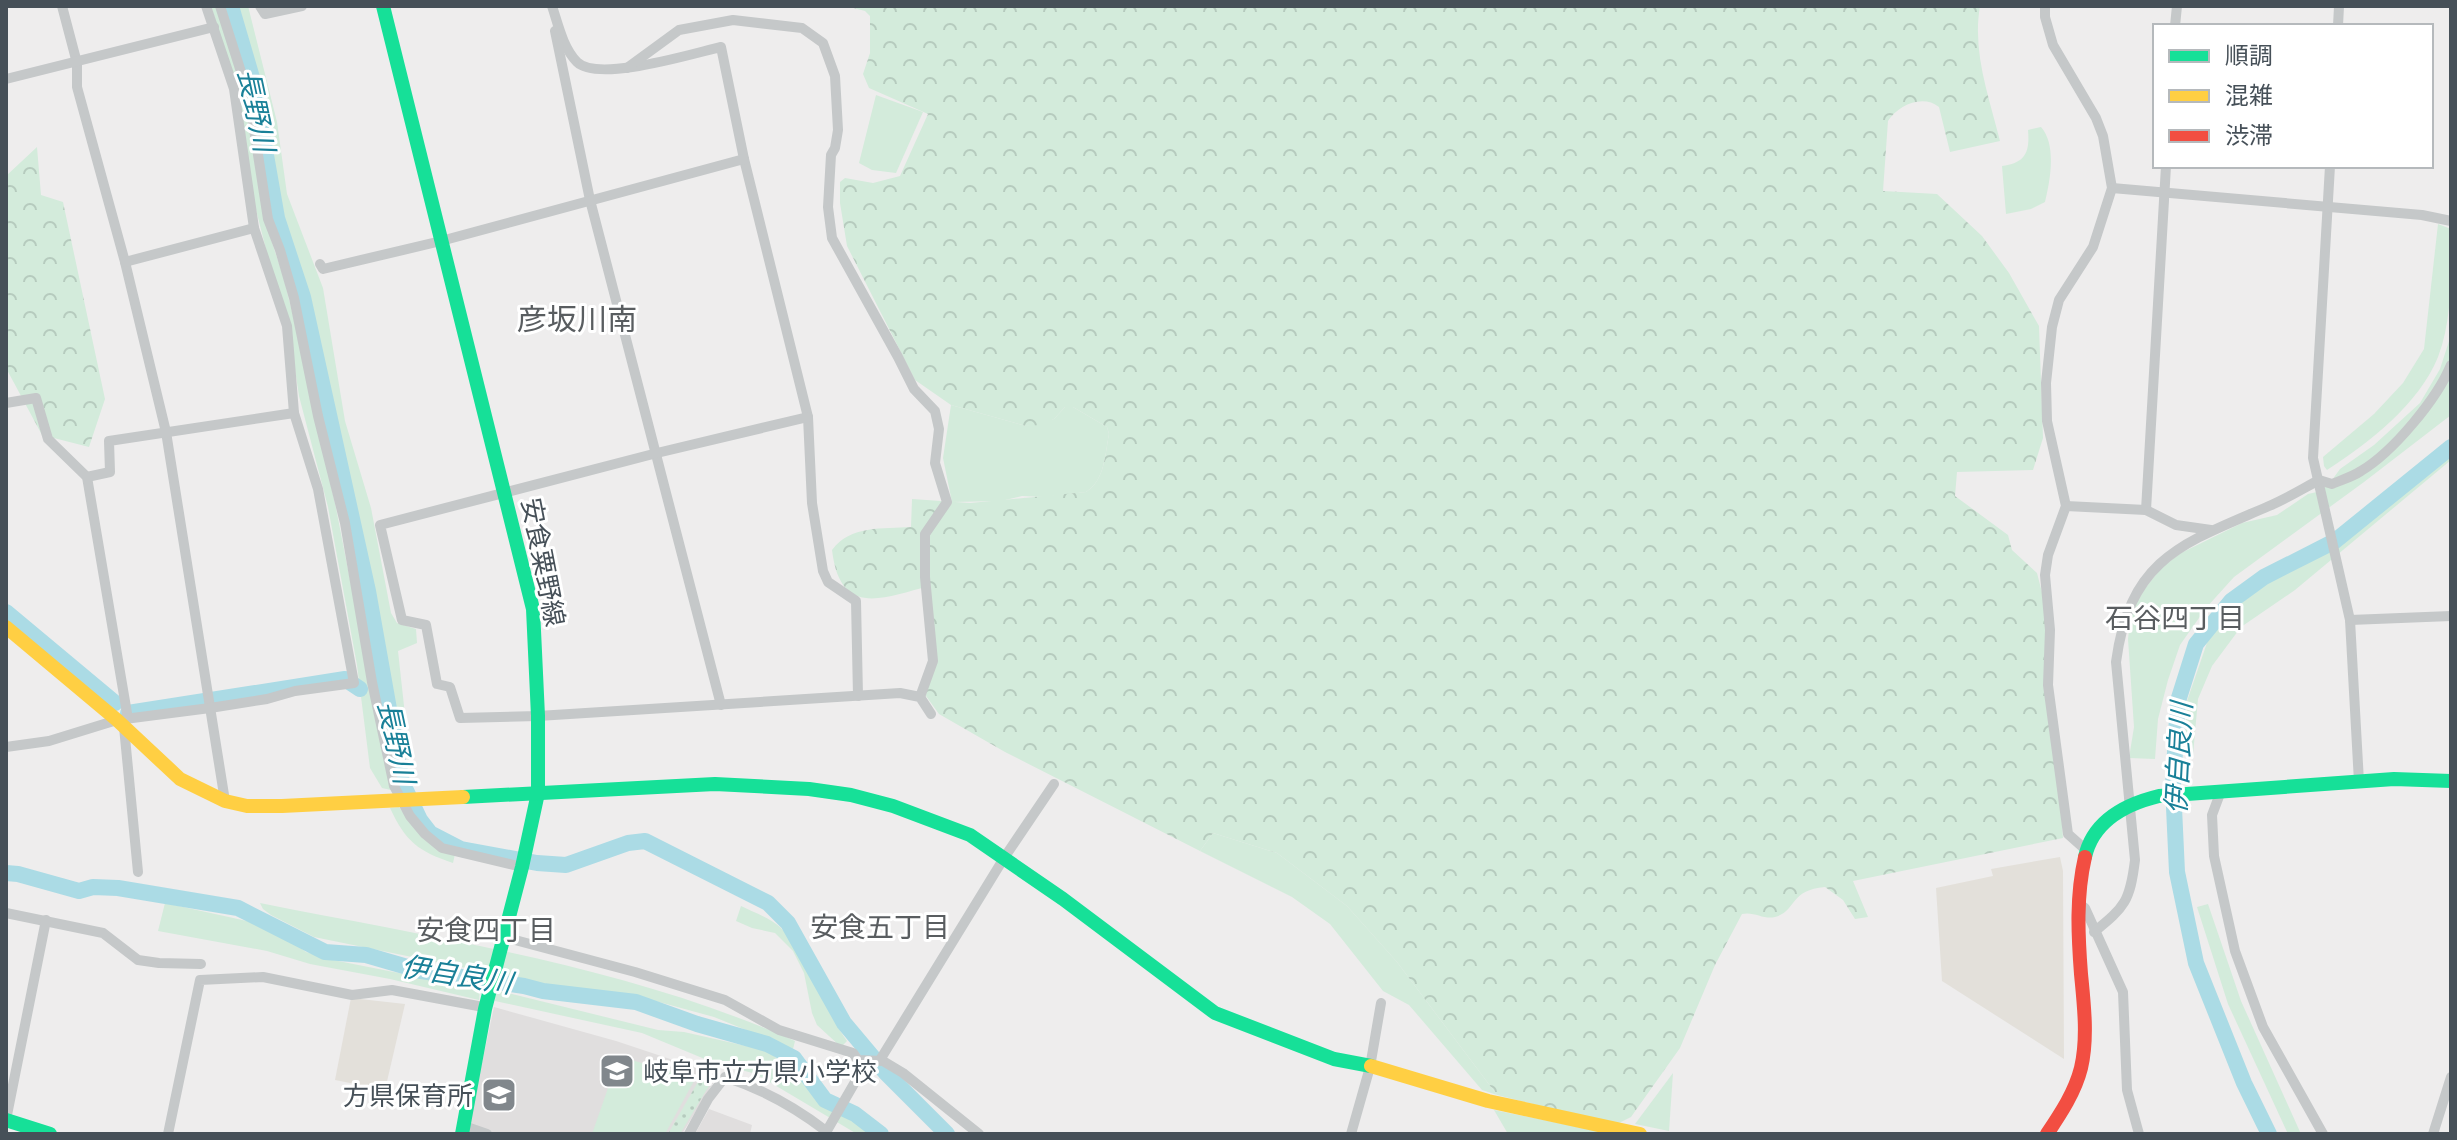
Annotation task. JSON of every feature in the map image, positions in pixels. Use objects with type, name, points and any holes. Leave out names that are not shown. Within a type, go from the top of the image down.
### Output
[{"type":"street","points":[[62,6],[77,63],[77,87],[125,262],[166,432],[225,801]]},
{"type":"street","points":[[6,747],[49,741],[209,704],[267,699],[295,691],[354,683],[318,489],[294,413],[287,326],[254,228],[234,89],[206,6]]},
{"type":"street","points":[[220,6],[249,97],[268,219],[294,298],[318,416],[345,523],[386,751],[403,801],[425,834],[442,848],[523,861]]},
{"type":"street","points":[[260,6],[265,14],[302,6]]},
{"type":"street","name":"安食粟野線","points":[[383,6],[533,609],[538,793],[503,941],[481,1008],[463,1130]]},
{"type":"street","points":[[551,6],[563,40],[578,64],[601,69],[627,68],[721,47],[744,159],[808,417],[812,503],[823,571],[828,582],[856,601],[858,696]]},
{"type":"street","points":[[551,6],[590,200],[721,705]]},
{"type":"street","points":[[2045,6],[2053,45],[2096,118],[2103,136],[2112,188],[2093,247],[2059,300],[2052,327],[2046,383],[2047,421],[2066,506],[2048,555],[2045,575],[2050,630],[2048,685],[2068,834],[2086,850]]},
{"type":"street","points":[[627,68],[679,30],[733,20],[802,28],[823,43],[835,76],[838,130],[831,155],[828,207],[832,238],[903,371],[914,389],[935,411],[939,429],[935,463],[947,502],[925,534],[925,577],[933,661],[920,697]]},
{"type":"street","points":[[6,79],[214,27]]},
{"type":"street","points":[[320,264],[323,269],[441,241],[744,159]]},
{"type":"street","points":[[2146,510],[2166,168]]},
{"type":"street","points":[[2330,168],[2313,458],[2350,620],[2359,782]]},
{"type":"street","points":[[2112,188],[2422,215],[2451,221]]},
{"type":"street","points":[[125,262],[254,228]]},
{"type":"street","points":[[2094,932],[2111,920],[2132,891],[2135,860],[2116,662],[2120,630],[2143,582],[2184,543],[2320,484],[2332,484],[2361,471],[2383,454],[2429,401],[2451,365]]},
{"type":"street","points":[[6,403],[36,398],[48,439],[87,477],[124,703],[123,722],[138,872]]},
{"type":"street","points":[[87,477],[110,472],[109,441],[294,413]]},
{"type":"street","points":[[808,417],[380,525],[402,620],[426,625],[437,684],[450,687],[460,718],[538,716],[900,693],[920,697],[931,714]]},
{"type":"street","points":[[2066,506],[2146,510],[2176,525],[2213,530]]},
{"type":"street","points":[[2350,620],[2451,616]]},
{"type":"street","points":[[6,627],[123,722],[180,779],[209,796],[225,801],[247,806],[270,806],[715,784],[809,789],[851,795],[905,810],[970,835],[1063,899],[1215,1013],[1334,1059],[1355,1061],[1488,1101],[1640,1134]]},
{"type":"street","points":[[2047,1134],[2063,1112],[2077,1084],[2083,1055],[2079,875],[2086,850],[2101,824],[2130,804],[2180,794],[2399,779],[2451,781]]},
{"type":"street","points":[[689,1134],[708,1099],[725,1077],[753,1086],[803,1113],[826,1131],[863,1066],[880,1060],[1004,858],[1054,784]]},
{"type":"street","points":[[2216,791],[2212,815],[2214,856],[2235,951],[2263,1027],[2323,1134]]},
{"type":"street","points":[[2078,903],[2085,908],[2123,992],[2127,1090],[2139,1134]]},
{"type":"street","points":[[6,913],[103,933],[138,960],[201,964]]},
{"type":"street","points":[[46,920],[6,1120],[50,1134]]},
{"type":"street","points":[[503,941],[635,972],[725,1000],[779,1030],[853,1053],[863,1066]]},
{"type":"street","points":[[168,1134],[200,980],[263,977],[352,995],[392,990],[481,1008]]},
{"type":"street","points":[[1351,1134],[1370,1067],[1381,1003]]},
{"type":"street","points":[[880,1060],[903,1073],[979,1134]]},
{"type":"street","points":[[2433,1134],[2451,1077]]},
{"type":"street","points":[[463,1130],[487,1134]]},
{"type":"shaded area","points":[[2060,857],[2063,871],[2064,1059],[1942,981],[1936,888],[1993,876],[1991,869]]},
{"type":"shaded area","points":[[351,998],[405,1004],[385,1090],[335,1080]]},
{"type":"shaded area","name":"岐阜市立方県小学校","points":[[494,1007],[616,1041],[718,1075],[682,1134],[496,1134],[469,1123]]},
{"type":"shaded area","name":"岐阜市立方県小学校","points":[[709,1109],[752,1125],[750,1134],[695,1134]]},
{"type":"green space","points":[[211,6],[216,6],[246,97],[265,221],[284,279],[336,508],[391,790],[382,788],[370,768],[357,665],[328,507],[299,396],[290,336],[250,186],[239,94]]},
{"type":"green space","points":[[234,6],[248,6],[277,122],[287,194],[323,288],[345,421],[371,508],[391,613],[397,623],[416,629],[417,643],[398,651],[406,724],[394,730],[370,597],[306,291],[282,218],[262,109]]},
{"type":"green space","points":[[846,6],[1980,6],[1980,57],[2000,141],[1950,152],[1939,107],[1926,101],[1911,103],[1898,110],[1888,121],[1883,191],[1937,194],[1982,236],[2009,273],[2039,326],[2043,438],[2033,470],[1957,472],[1955,496],[2008,535],[2012,550],[2037,573],[2046,608],[2063,838],[1853,881],[1868,917],[1855,919],[1843,900],[1825,887],[1805,892],[1775,917],[1742,914],[1715,965],[1680,1048],[1631,1117],[1615,1125],[1497,1095],[1397,962],[1347,906],[1277,853],[1213,833],[1200,851],[1005,752],[939,714],[926,696],[931,637],[929,586],[879,598],[854,594],[844,586],[836,571],[832,550],[839,542],[858,532],[911,527],[912,499],[970,503],[1086,492],[1101,474],[1109,434],[1107,427],[1073,407],[1065,407],[1054,419],[1040,425],[1026,426],[951,405],[915,380],[847,246],[840,182],[845,178],[873,183],[900,176],[928,114],[869,88],[863,74],[870,53],[870,16],[865,11]]},
{"type":"green space","points":[[876,95],[923,112],[896,173],[872,170],[859,163]]},
{"type":"green space","points":[[2041,127],[2051,153],[2045,202],[2031,209],[2006,214],[2002,166],[2024,156],[2028,130]]},
{"type":"green space","points":[[37,147],[41,195],[63,202],[105,399],[89,447],[42,435],[6,368],[6,176]]},
{"type":"green space","points":[[2438,224],[2451,229],[2451,261],[2449,310],[2438,357],[2419,391],[2406,406],[2376,435],[2327,470],[2323,457],[2374,414],[2403,383],[2424,349]]},
{"type":"green space","points":[[2451,335],[2451,415],[2234,577],[2206,608],[2180,645],[2158,719],[2155,759],[2129,758],[2134,727],[2128,639],[2131,614],[2143,591],[2162,567],[2181,553],[2242,523],[2277,515],[2332,480],[2340,469],[2374,445],[2420,403],[2440,369]]},
{"type":"green space","points":[[951,405],[1026,426],[1054,419],[1065,407],[1073,407],[1107,427],[1109,434],[1101,474],[1086,492],[1022,496],[1001,501],[952,502],[943,458]]},
{"type":"green space","points":[[2451,442],[2451,460],[2295,590],[2241,627],[2212,666],[2198,699],[2193,755],[2184,754],[2187,701],[2209,637],[2256,588],[2388,501]]},
{"type":"green space","points":[[399,807],[415,829],[455,854],[453,863],[414,844],[390,808]]},
{"type":"green space","points":[[1213,833],[1277,853],[1347,906],[1397,962],[1497,1095],[1482,1090],[1409,1005],[1383,991],[1330,924],[1292,897],[1200,851]]},
{"type":"green space","points":[[165,903],[270,926],[306,952],[333,960],[480,989],[479,1000],[310,964],[267,951],[158,931]]},
{"type":"green space","points":[[260,903],[532,957],[599,974],[731,1015],[795,1041],[793,1049],[714,1017],[659,1002],[534,982],[314,937],[271,915]]},
{"type":"green space","points":[[2208,904],[2241,1001],[2301,1134],[2288,1134],[2228,1004],[2197,907]]},
{"type":"green space","points":[[741,906],[776,924],[791,940],[847,1041],[841,1047],[817,1025],[804,973],[793,951],[775,933],[736,921]]},
{"type":"green space","points":[[496,990],[658,1030],[684,1032],[768,1051],[807,1084],[816,1096],[874,1134],[857,1134],[756,1074],[712,1062],[642,1033],[495,1001]]},
{"type":"green space","points":[[625,1058],[695,1079],[665,1134],[592,1134],[615,1068],[621,1070]]},
{"type":"green space","points":[[703,1073],[713,1079],[680,1134],[668,1134]]},
{"type":"green space","points":[[1673,1073],[1669,1131],[1635,1124]]},
{"type":"green space","points":[[1494,1110],[1598,1131],[1597,1134],[1508,1134]]},
{"type":"waterway","name":"長野川","points":[[231,6],[253,81],[277,218],[303,297],[368,591],[402,782],[420,820],[430,833],[461,849],[537,863],[566,865],[628,843],[645,841],[768,903],[788,923],[844,1023],[886,1073],[947,1134]]},
{"type":"waterway","name":"伊自良川","points":[[2269,1134],[2244,1083],[2196,963],[2177,872],[2173,786],[2178,701],[2196,644],[2231,601],[2264,577],[2335,541],[2451,447]]},
{"type":"waterway","points":[[6,612],[115,703]]},
{"type":"waterway","points":[[128,713],[345,679],[360,689]]},
{"type":"waterway","name":"伊自良川","points":[[6,873],[79,891],[93,887],[118,888],[238,908],[325,952],[366,955],[421,971],[543,991],[636,1002],[767,1044],[794,1058],[825,1100],[855,1114],[881,1134]]},
{"type":"traffic: fast","points":[[383,6],[533,609],[538,793],[485,1009],[462,1134]]},
{"type":"traffic: fast","points":[[2085,857],[2089,844],[2103,824],[2123,809],[2159,796],[2394,779],[2451,781]]},
{"type":"traffic: fast","points":[[463,797],[715,784],[809,789],[851,795],[893,806],[970,835],[1063,899],[1215,1013],[1334,1059],[1371,1066]]},
{"type":"traffic: fast","points":[[6,1120],[50,1134]]},
{"type":"traffic: slow","points":[[6,627],[117,720],[180,779],[225,801],[247,806],[282,806],[463,797]]},
{"type":"traffic: slow","points":[[1371,1066],[1488,1101],[1640,1134]]},
{"type":"traffic: jam","points":[[2047,1134],[2071,1094],[2083,1057],[2085,1021],[2078,916],[2085,857]]},
{"type":"place","name":"岐阜市立方県小学校","points":[[617,1071]]},
{"type":"place","name":"方県保育所","points":[[499,1095]]},
{"type":"district","name":"彦坂川南","points":[[577,318]]},
{"type":"district","name":"石谷四丁目","points":[[2175,617]]},
{"type":"district","name":"安食五丁目","points":[[880,926]]},
{"type":"district","name":"安食四丁目","points":[[486,929]]}]
